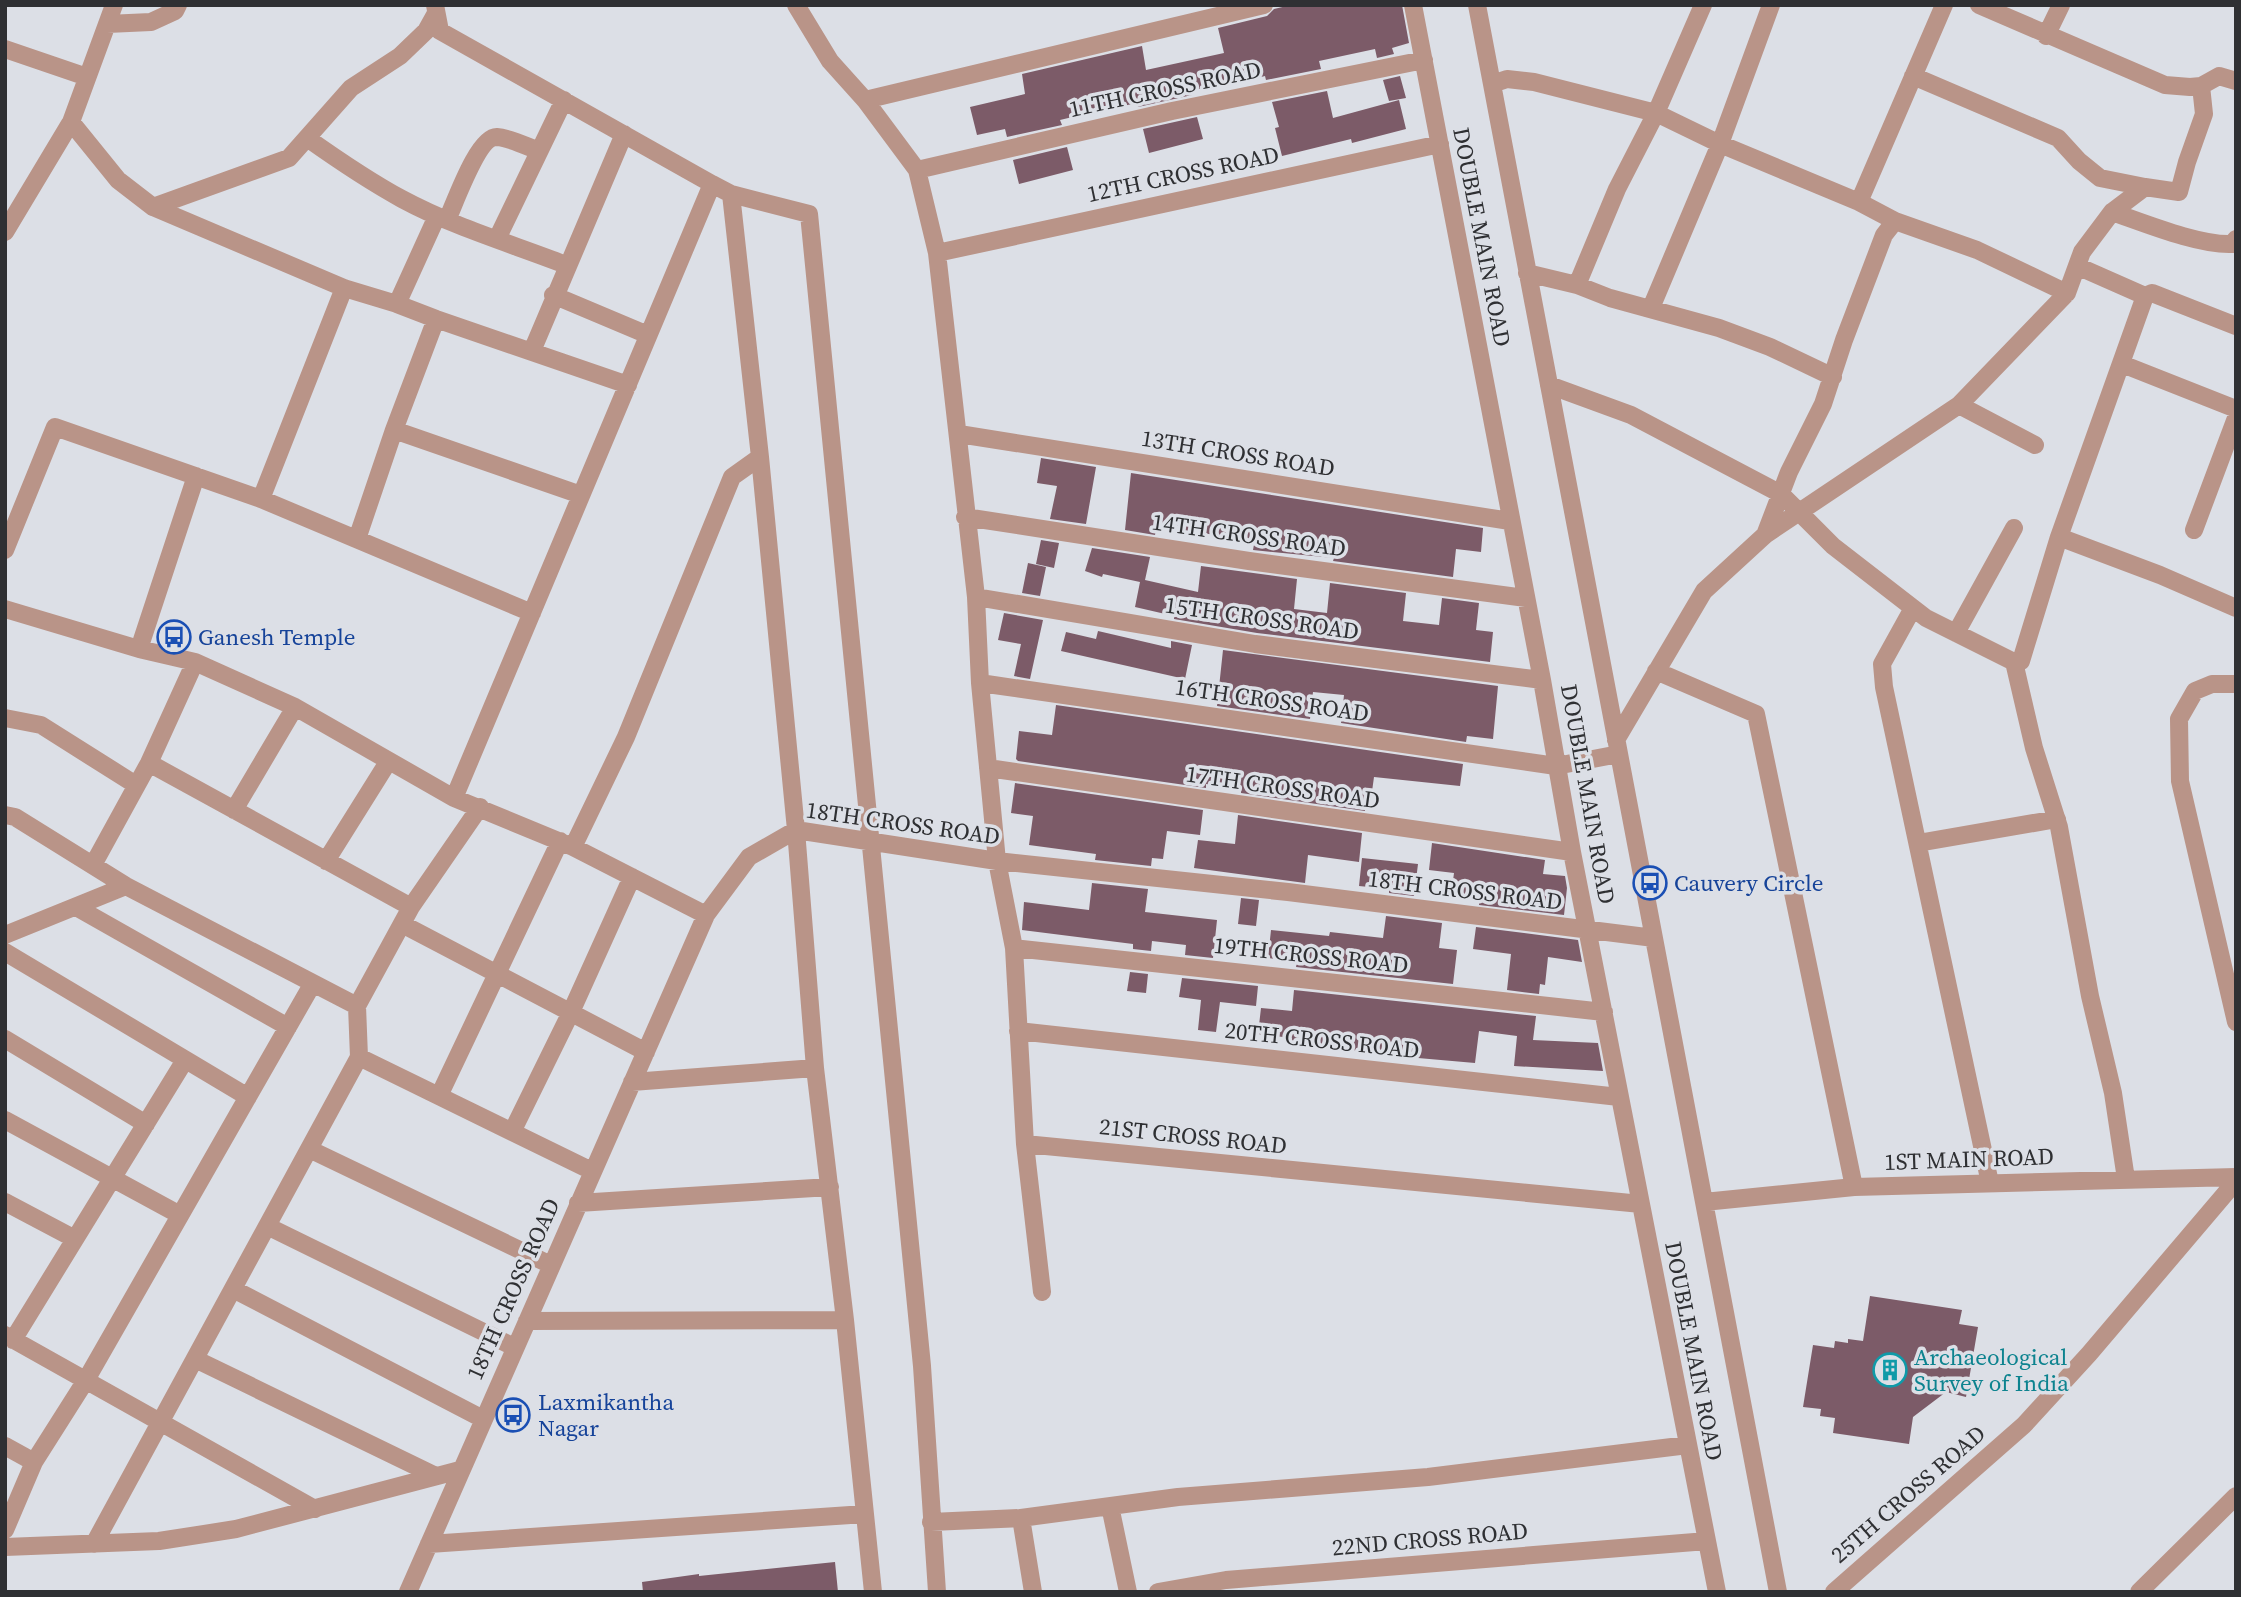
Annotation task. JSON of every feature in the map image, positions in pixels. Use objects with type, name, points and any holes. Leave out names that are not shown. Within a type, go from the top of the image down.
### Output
[{"type":"street","points":[[5,232],[71,122],[114,5]]},
{"type":"street","points":[[107,24],[150,22],[175,11],[178,5]]},
{"type":"street","points":[[796,5],[830,61],[865,100],[917,170],[937,253],[976,597],[980,683],[997,861],[1014,948],[1025,1144],[1042,1292]]},
{"type":"street","points":[[865,100],[1264,5]]},
{"type":"street","name":"DOUBLE MAIN ROAD","points":[[1413,5],[1542,680],[1572,852],[1717,1592]]},
{"type":"street","name":"DOUBLE MAIN ROAD","points":[[1476,5],[1778,1592]]},
{"type":"street","points":[[1577,285],[1618,188],[1656,113],[1703,5]]},
{"type":"street","points":[[1651,308],[1720,144],[1771,5]]},
{"type":"street","points":[[1859,202],[1944,5]]},
{"type":"street","points":[[1979,5],[2165,85],[2190,88],[2201,86],[2219,76],[2236,80]]},
{"type":"street","points":[[2046,36],[2061,5]]},
{"type":"street","points":[[153,207],[289,158],[351,88],[433,31],[435,9]]},
{"type":"street","points":[[433,31],[564,100],[731,194],[809,214],[922,1366],[937,1592]]},
{"type":"street","points":[[5,49],[87,77]]},
{"type":"street","name":"11TH CROSS ROAD","points":[[917,170],[1172,111],[1424,60]]},
{"type":"street","points":[[1913,76],[2058,138],[2079,161],[2100,178],[2179,192],[2204,114],[2201,86]]},
{"type":"street","points":[[1492,84],[1507,79],[1534,82],[1656,113],[1720,144],[1859,202],[1895,221],[1978,250],[2067,293]]},
{"type":"street","points":[[497,239],[564,100]]},
{"type":"street","points":[[71,122],[118,180],[153,207],[344,288],[628,385]]},
{"type":"street","points":[[532,351],[553,295],[624,134]]},
{"type":"street","points":[[397,304],[478,152],[490,138],[497,137],[539,151]]},
{"type":"street","points":[[307,138],[351,170],[442,218],[566,265]]},
{"type":"street","name":"12TH CROSS ROAD","points":[[937,253],[1440,144]]},
{"type":"street","points":[[454,798],[712,184]]},
{"type":"street","points":[[1617,747],[1656,671],[1704,591],[1765,535],[1959,405],[2067,293],[2082,252],[2112,212],[2145,187]]},
{"type":"street","points":[[731,194],[760,457],[796,830],[815,1068],[873,1592]]},
{"type":"street","points":[[2112,212],[2195,239],[2224,245],[2235,243]]},
{"type":"street","points":[[1765,535],[1789,472],[1823,404],[1844,340],[1885,235],[1895,221]]},
{"type":"street","points":[[2077,265],[2146,296]]},
{"type":"street","points":[[1527,274],[1577,285],[1610,298],[1719,328],[1770,347],[1833,377]]},
{"type":"street","points":[[261,499],[344,288]]},
{"type":"street","points":[[1549,385],[1631,415],[1781,494],[1833,546],[1926,618],[2014,662],[2021,661],[2059,537],[2146,296],[2152,293],[2169,298],[2236,326]]},
{"type":"street","points":[[553,295],[648,335]]},
{"type":"street","points":[[357,539],[436,319]]},
{"type":"street","points":[[2122,364],[2236,409]]},
{"type":"street","points":[[1959,405],[2035,444]]},
{"type":"street","points":[[2194,530],[2236,418]]},
{"type":"street","points":[[5,550],[55,426],[261,499],[532,613]]},
{"type":"street","points":[[394,430],[581,495]]},
{"type":"street","name":"13TH CROSS ROAD","points":[[958,434],[1510,521]]},
{"type":"street","points":[[439,1096],[499,973],[625,737],[733,477],[760,457]]},
{"type":"street","points":[[139,649],[196,476]]},
{"type":"street","name":"14TH CROSS ROAD","points":[[965,517],[1249,561],[1526,598]]},
{"type":"street","points":[[1955,633],[2014,528]]},
{"type":"street","points":[[2059,537],[2160,575],[2236,608]]},
{"type":"street","name":"15TH CROSS ROAD","points":[[976,597],[1255,644],[1542,680]]},
{"type":"street","points":[[1913,608],[1882,664],[1889,716],[1990,1183]]},
{"type":"street","points":[[5,609],[139,649],[195,662],[295,707],[454,798],[567,844],[706,915]]},
{"type":"street","points":[[93,865],[149,763],[195,662]]},
{"type":"street","points":[[2014,662],[2034,748],[2057,819],[2090,996],[2113,1093],[2126,1179]]},
{"type":"street","points":[[1656,671],[1756,714],[1854,1187]]},
{"type":"street","name":"16TH CROSS ROAD","points":[[980,683],[1556,766],[1617,747]]},
{"type":"street","points":[[2236,684],[2212,684],[2195,691],[2179,719],[2180,781],[2236,1022]]},
{"type":"street","points":[[234,810],[295,707]]},
{"type":"street","points":[[5,718],[41,725],[136,785]]},
{"type":"street","points":[[326,861],[388,762]]},
{"type":"street","points":[[149,763],[411,907]]},
{"type":"street","name":"17TH CROSS ROAD","points":[[988,768],[1572,852]]},
{"type":"street","points":[[94,1544],[359,1057],[357,1006],[411,907],[480,807]]},
{"type":"street","points":[[5,815],[15,817],[126,886],[357,1006]]},
{"type":"street","points":[[1918,843],[2057,819]]},
{"type":"street","name":"18TH CROSS ROAD","points":[[408,1592],[706,915],[749,857],[796,830],[997,861],[1288,892],[1654,938]]},
{"type":"street","points":[[512,1132],[571,1012],[632,877]]},
{"type":"street","points":[[5,935],[126,886]]},
{"type":"street","points":[[76,907],[288,1027]]},
{"type":"street","points":[[401,924],[646,1052]]},
{"type":"street","name":"19TH CROSS ROAD","points":[[1014,948],[1604,1012]]},
{"type":"street","points":[[5,952],[248,1097]]},
{"type":"street","points":[[5,1530],[34,1462],[86,1380],[313,983]]},
{"type":"street","name":"20TH CROSS ROAD","points":[[1018,1031],[1619,1097]]},
{"type":"street","points":[[5,1039],[146,1124]]},
{"type":"street","points":[[359,1057],[592,1171]]},
{"type":"street","points":[[185,1060],[75,1239],[9,1337],[314,1509]]},
{"type":"street","points":[[632,1082],[815,1068]]},
{"type":"street","points":[[5,1121],[180,1216]]},
{"type":"street","name":"21ST CROSS ROAD","points":[[1025,1144],[1641,1204]]},
{"type":"street","points":[[309,1149],[551,1265]]},
{"type":"street","name":"1ST MAIN ROAD","points":[[1704,1202],[1854,1187],[2126,1179],[2236,1179]]},
{"type":"street","name":"25TH CROSS ROAD","points":[[1834,1592],[2024,1425],[2089,1354],[2236,1179]]},
{"type":"street","points":[[578,1203],[830,1187]]},
{"type":"street","points":[[5,1202],[75,1239]]},
{"type":"street","points":[[267,1226],[514,1347]]},
{"type":"street","points":[[233,1289],[483,1419]]},
{"type":"street","points":[[527,1321],[845,1320]]},
{"type":"street","points":[[195,1359],[436,1476]]},
{"type":"street","points":[[931,1522],[1021,1518],[1178,1497],[1428,1477],[1688,1445]]},
{"type":"street","points":[[5,1446],[34,1462]]},
{"type":"street","points":[[5,1461],[34,1462]]},
{"type":"street","points":[[5,1547],[159,1541],[236,1529],[460,1471]]},
{"type":"street","points":[[2139,1592],[2236,1497]]},
{"type":"street","points":[[1110,1506],[1128,1592]]},
{"type":"street","points":[[429,1544],[865,1514]]},
{"type":"street","points":[[1021,1518],[1033,1592]]},
{"type":"street","name":"22ND CROSS ROAD","points":[[1158,1592],[1226,1580],[1707,1541]]},
{"type":"building","points":[[1291,5],[1402,5],[1409,43],[1392,48],[1394,54],[1377,58],[1375,49],[1319,61],[1321,69],[1266,80],[1265,76],[1245,81],[1244,77],[1191,91],[1192,95],[1138,107],[1137,103],[1085,114],[1060,120],[1062,125],[1007,137],[1005,129],[977,135],[970,107],[1025,94],[1022,74],[1142,46],[1146,70],[1224,53],[1218,28],[1267,16],[1274,9]]},
{"type":"building","points":[[1400,76],[1406,98],[1389,101],[1383,80]]},
{"type":"building","points":[[1327,91],[1333,118],[1399,100],[1406,129],[1352,143],[1351,139],[1282,156],[1275,128],[1279,127],[1272,102]]},
{"type":"building","points":[[1197,117],[1203,139],[1149,153],[1143,129]]},
{"type":"building","points":[[1067,147],[1073,170],[1019,184],[1013,160]]},
{"type":"building","points":[[1041,458],[1096,467],[1086,524],[1050,519],[1057,486],[1037,483]]},
{"type":"building","points":[[1131,473],[1483,528],[1481,552],[1456,549],[1453,577],[1333,561],[1334,558],[1253,550],[1255,539],[1156,530],[1155,535],[1125,530]]},
{"type":"building","points":[[1041,540],[1059,543],[1054,568],[1036,564]]},
{"type":"building","points":[[1092,548],[1150,557],[1145,580],[1198,592],[1201,566],[1297,579],[1294,609],[1327,613],[1330,583],[1406,593],[1403,621],[1439,625],[1442,598],[1479,603],[1476,630],[1493,632],[1490,662],[1257,633],[1174,619],[1174,616],[1135,607],[1140,582],[1103,574],[1102,577],[1085,571]]},
{"type":"building","points":[[1028,563],[1046,567],[1040,596],[1022,593]]},
{"type":"building","points":[[1004,613],[1043,620],[1030,679],[1014,676],[1021,644],[998,640]]},
{"type":"building","points":[[1098,631],[1171,648],[1171,641],[1192,645],[1185,679],[1061,651],[1066,632],[1096,639]]},
{"type":"building","points":[[1223,650],[1498,686],[1493,739],[1467,736],[1466,742],[1341,723],[1344,695],[1313,692],[1310,719],[1217,706]]},
{"type":"building","points":[[1056,705],[1463,764],[1460,786],[1374,777],[1370,806],[1365,806],[1365,811],[1241,793],[1241,789],[1237,788],[1206,784],[1206,788],[1018,761],[1019,731],[1052,735]]},
{"type":"building","points":[[1015,783],[1203,810],[1200,835],[1167,831],[1163,859],[1152,858],[1151,866],[1095,860],[1096,854],[1029,845],[1033,816],[1011,813]]},
{"type":"building","points":[[1238,815],[1362,833],[1359,862],[1308,855],[1305,883],[1194,868],[1198,840],[1235,844]]},
{"type":"building","points":[[1432,843],[1545,860],[1543,874],[1565,876],[1567,888],[1564,915],[1479,905],[1479,900],[1451,896],[1454,873],[1429,870]]},
{"type":"building","points":[[1362,858],[1418,864],[1414,896],[1389,893],[1389,889],[1359,886]]},
{"type":"building","points":[[1092,883],[1148,889],[1145,912],[1217,920],[1213,958],[1185,955],[1186,945],[1152,941],[1151,951],[1133,949],[1133,944],[1022,930],[1024,902],[1089,910]]},
{"type":"building","points":[[1241,898],[1259,900],[1256,926],[1238,924]]},
{"type":"building","points":[[1386,916],[1442,923],[1439,948],[1457,950],[1453,984],[1296,967],[1297,962],[1268,958],[1271,930],[1329,936],[1330,932],[1383,938]]},
{"type":"building","points":[[1476,927],[1578,940],[1582,962],[1548,957],[1545,985],[1540,984],[1539,994],[1507,990],[1511,954],[1473,949]]},
{"type":"building","points":[[1130,972],[1148,974],[1146,993],[1127,991]]},
{"type":"building","points":[[1182,978],[1258,986],[1256,1006],[1220,1002],[1216,1032],[1198,1030],[1201,1000],[1179,997]]},
{"type":"building","points":[[1294,990],[1536,1016],[1533,1040],[1598,1043],[1603,1071],[1514,1066],[1517,1036],[1479,1031],[1475,1063],[1361,1053],[1291,1043],[1292,1038],[1258,1034],[1261,1008],[1292,1011]]},
{"type":"building","name":"Archaeological Survey of India","points":[[1870,1296],[1962,1310],[1959,1324],[1978,1327],[1966,1397],[1946,1392],[1913,1417],[1909,1444],[1833,1433],[1835,1418],[1820,1416],[1821,1409],[1803,1407],[1813,1345],[1834,1348],[1835,1341],[1863,1341]]},
{"type":"building","points":[[835,1562],[838,1592],[643,1592],[642,1582]]},
{"type":"place","name":"Ganesh Temple","points":[[174,637]]},
{"type":"place","name":"Cauvery Circle","points":[[1650,883]]},
{"type":"place","name":"Archaeological Survey of India","points":[[1890,1370]]},
{"type":"place","name":"Laxmikantha Nagar","points":[[513,1415]]}]
